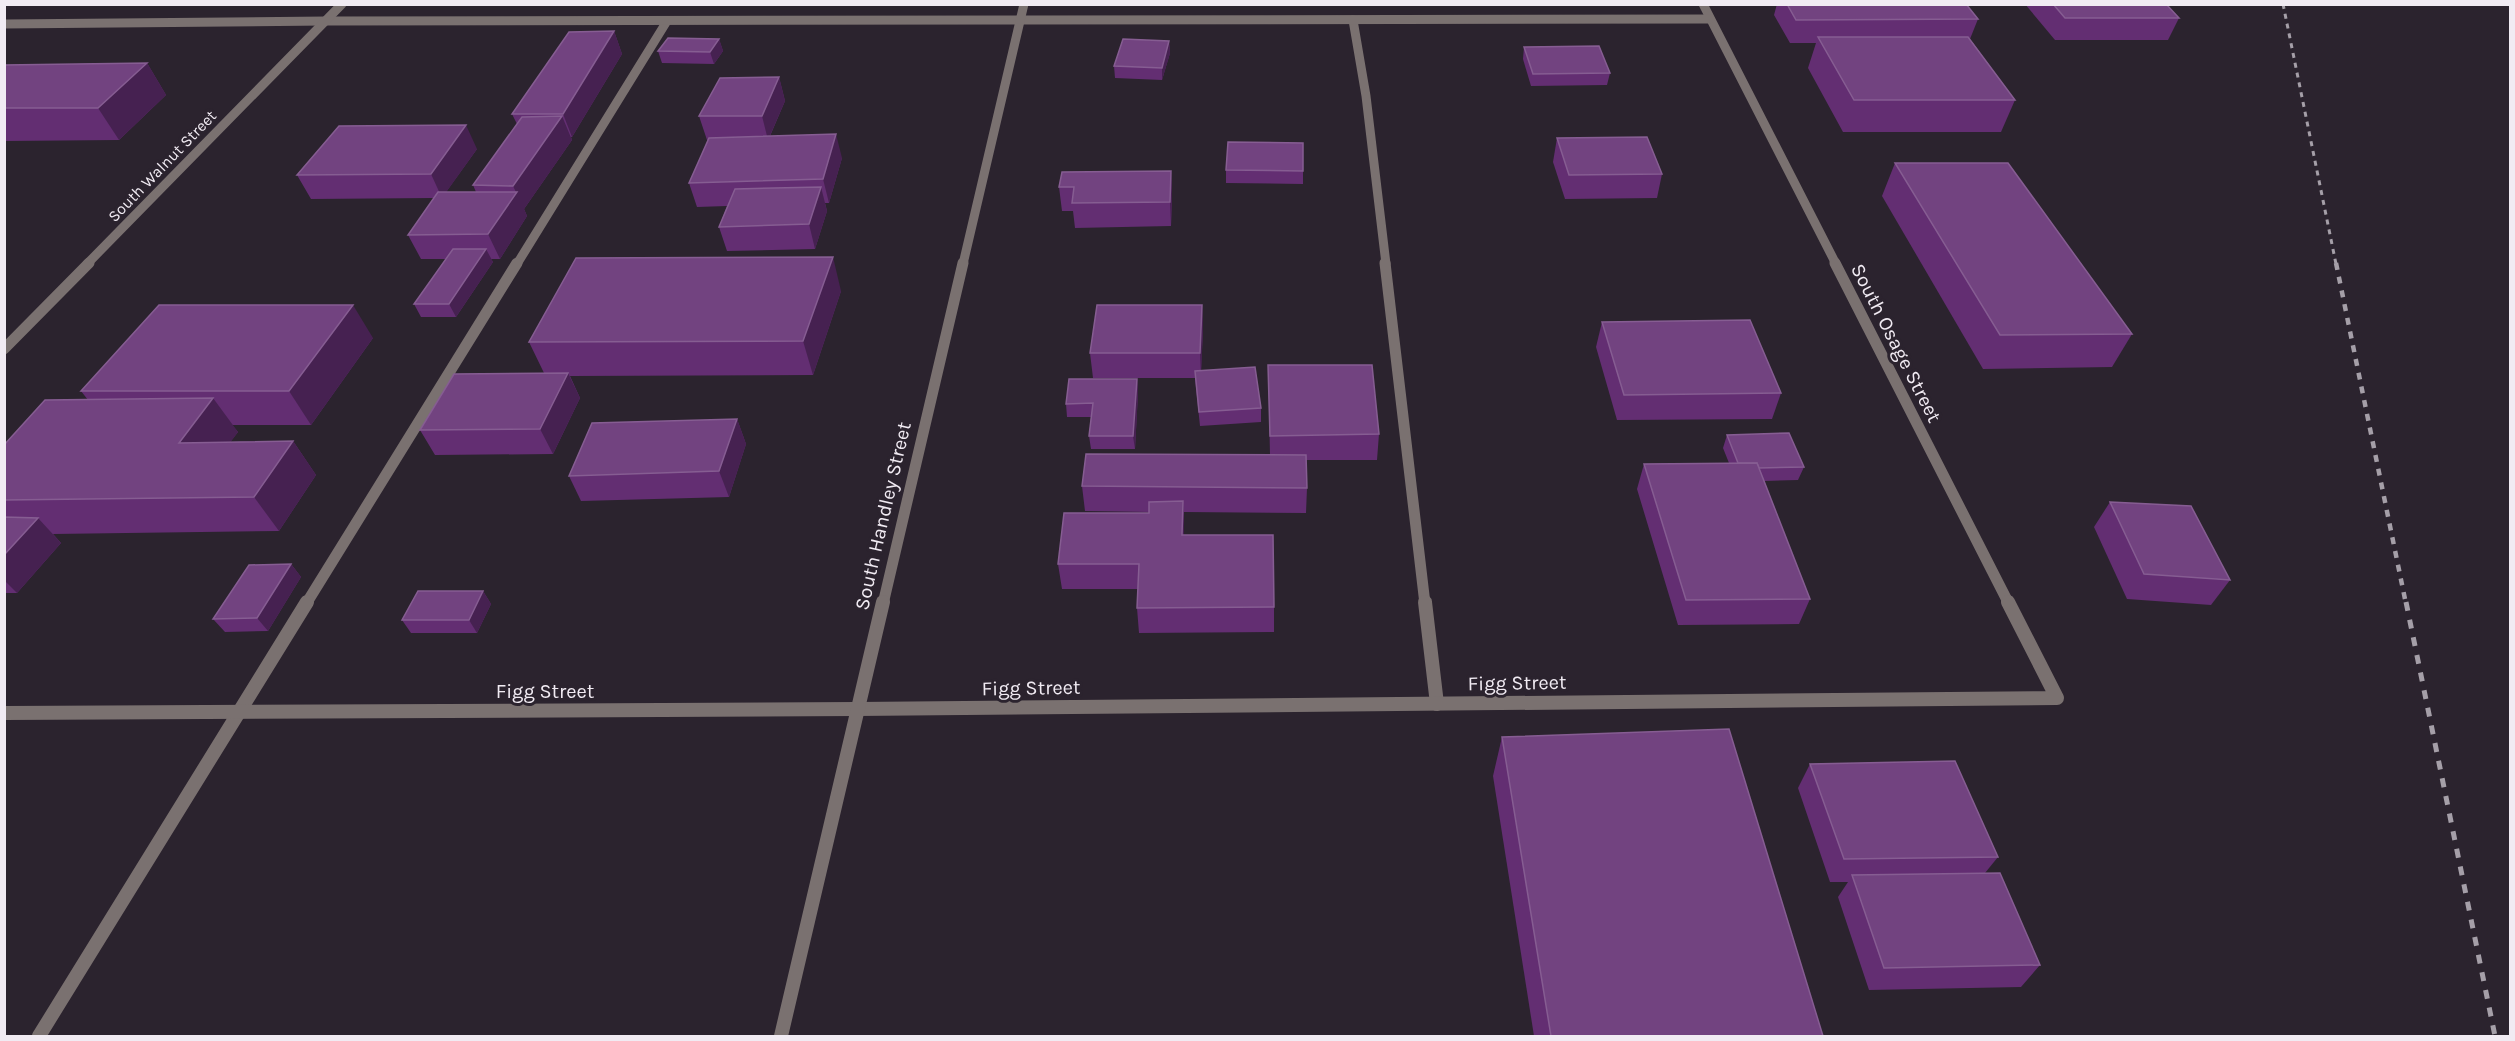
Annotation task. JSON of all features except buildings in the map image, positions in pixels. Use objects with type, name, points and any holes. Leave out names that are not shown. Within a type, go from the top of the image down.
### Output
[{"type":"street","name":"South Walnut Street","points":[[4,349],[342,4]]},
{"type":"street","name":"South Handley Street","points":[[781,1036],[1024,4]]},
{"type":"street","name":"South Osage Street","points":[[1702,4],[2057,698]]},
{"type":"street","points":[[4,24],[326,21],[1710,19]]},
{"type":"street","points":[[1353,20],[1366,96],[1437,704]]},
{"type":"street","points":[[39,1036],[667,21]]},
{"type":"street","name":"Figg Street","points":[[4,713],[857,709],[2057,698]]},
{"type":"railway","points":[[2283,4],[2336,264]]},
{"type":"railway","points":[[2336,263],[2406,604]]},
{"type":"railway","points":[[2406,602],[2495,1036]]}]
